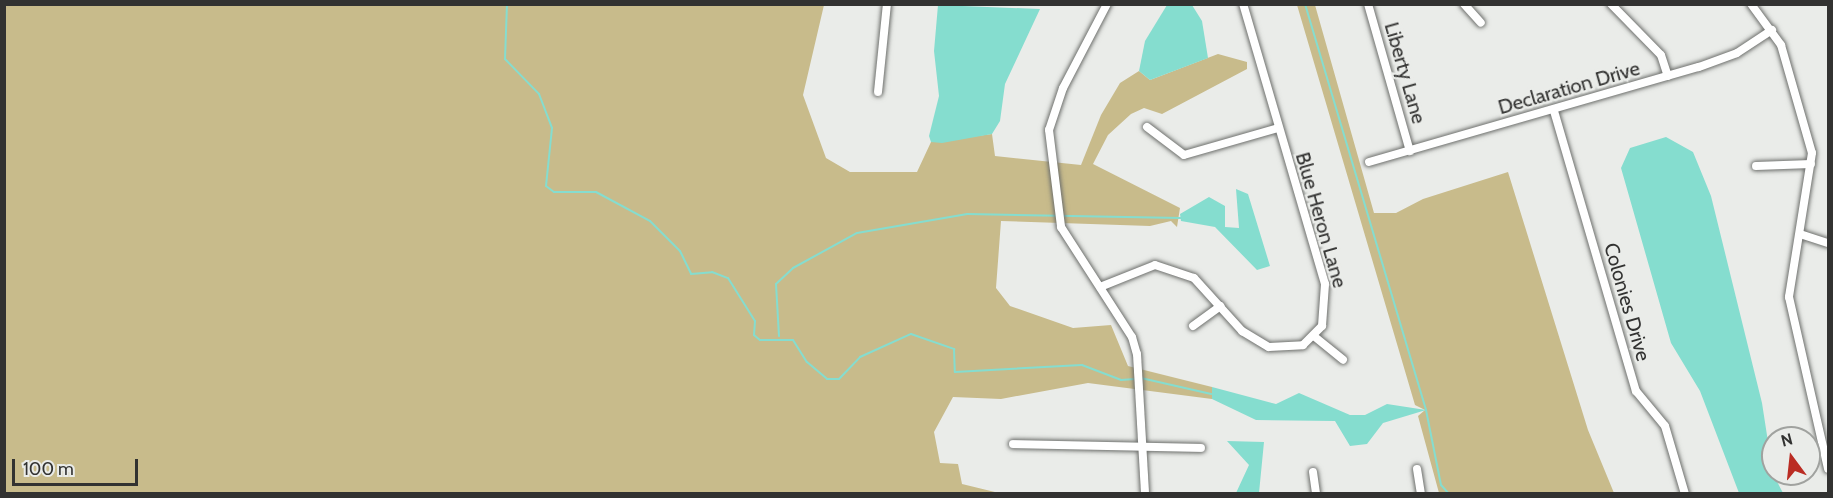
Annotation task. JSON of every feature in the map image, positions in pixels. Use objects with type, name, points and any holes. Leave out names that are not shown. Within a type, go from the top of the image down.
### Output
[{"type":"street","points":[[878,92],[887,4]]},
{"type":"street","points":[[1107,4],[1053,111],[1053,164],[1061,227],[1132,337],[1139,370],[1138,448],[1145,494]]},
{"type":"street","name":"Blue Heron Lane","points":[[1244,4],[1325,284],[1326,316],[1315,337]]},
{"type":"street","name":"Liberty Lane","points":[[1368,4],[1410,151]]},
{"type":"street","points":[[1464,4],[1481,23]]},
{"type":"street","points":[[1611,4],[1661,55],[1668,76]]},
{"type":"street","points":[[1751,4],[1772,30],[1786,57],[1811,164],[1790,297],[1828,463]]},
{"type":"street","name":"Declaration Drive","points":[[1369,162],[1554,111],[1668,76],[1737,53],[1772,30]]},
{"type":"street","name":"Colonies Drive","points":[[1554,111],[1636,391],[1665,426],[1685,494]]},
{"type":"street","points":[[1148,127],[1184,154],[1278,128]]},
{"type":"street","points":[[1756,166],[1811,164]]},
{"type":"street","points":[[1800,234],[1828,243]]},
{"type":"street","points":[[1100,287],[1155,265],[1194,278],[1242,331],[1269,347],[1303,345],[1315,337],[1343,360]]},
{"type":"street","points":[[1193,326],[1221,306]]},
{"type":"street","points":[[1013,444],[1062,441],[1138,448],[1201,448]]},
{"type":"street","points":[[1417,469],[1421,494]]},
{"type":"street","points":[[1313,472],[1316,494]]},
{"type":"shaded area","points":[[4,5],[824,5],[803,95],[826,158],[850,172],[917,172],[931,142],[992,134],[995,156],[1081,165],[1101,115],[1120,83],[1139,71],[1150,80],[1218,54],[1247,62],[1247,69],[1162,114],[1144,108],[1131,114],[1108,135],[1093,164],[1180,208],[1177,227],[1171,221],[1150,226],[1001,221],[996,288],[1010,306],[1073,328],[1111,325],[1128,366],[1212,387],[1212,399],[1088,383],[1001,399],[953,397],[934,432],[940,463],[958,464],[962,484],[999,493],[5,493]]},
{"type":"shaded area","points":[[1297,5],[1315,5],[1374,213],[1396,213],[1423,199],[1508,172],[1588,430],[1614,493],[1439,493],[1418,416],[1425,410],[1415,405]]},
{"type":"water","points":[[938,5],[1040,9],[1005,84],[1000,121],[992,134],[942,143],[931,142],[929,136],[939,96],[934,51]]},
{"type":"water","points":[[1167,5],[1192,5],[1202,21],[1208,58],[1150,80],[1139,71],[1145,41]]},
{"type":"water","points":[[1666,137],[1693,152],[1711,196],[1762,403],[1766,426],[1761,426],[1761,486],[1779,486],[1783,493],[1739,493],[1700,391],[1671,343],[1621,168],[1630,148]]},
{"type":"water","points":[[1236,189],[1248,194],[1270,266],[1257,270],[1215,227],[1181,221],[1180,214],[1209,197],[1225,206],[1225,227],[1239,228]]},
{"type":"water","points":[[1212,387],[1276,404],[1299,393],[1350,415],[1365,415],[1387,404],[1426,410],[1383,423],[1367,444],[1350,446],[1335,421],[1256,420],[1212,399]]},
{"type":"water","points":[[1227,441],[1264,442],[1259,493],[1236,493],[1249,465]]},
{"type":"waterway","points":[[507,4],[505,59],[539,94],[552,128],[546,186],[554,192],[596,192],[650,221],[680,251],[691,274],[712,272],[728,278],[755,321],[754,335],[760,340],[793,340],[807,362],[827,379],[839,379],[860,357],[911,334],[954,349],[955,372],[1082,365],[1121,380],[1135,379]]},
{"type":"waterway","points":[[1305,4],[1426,410],[1441,485],[1449,494]]},
{"type":"waterway","points":[[779,336],[776,284],[793,268],[857,233],[967,214],[1181,218]]},
{"type":"waterway","points":[[1141,378],[1211,394]]}]
